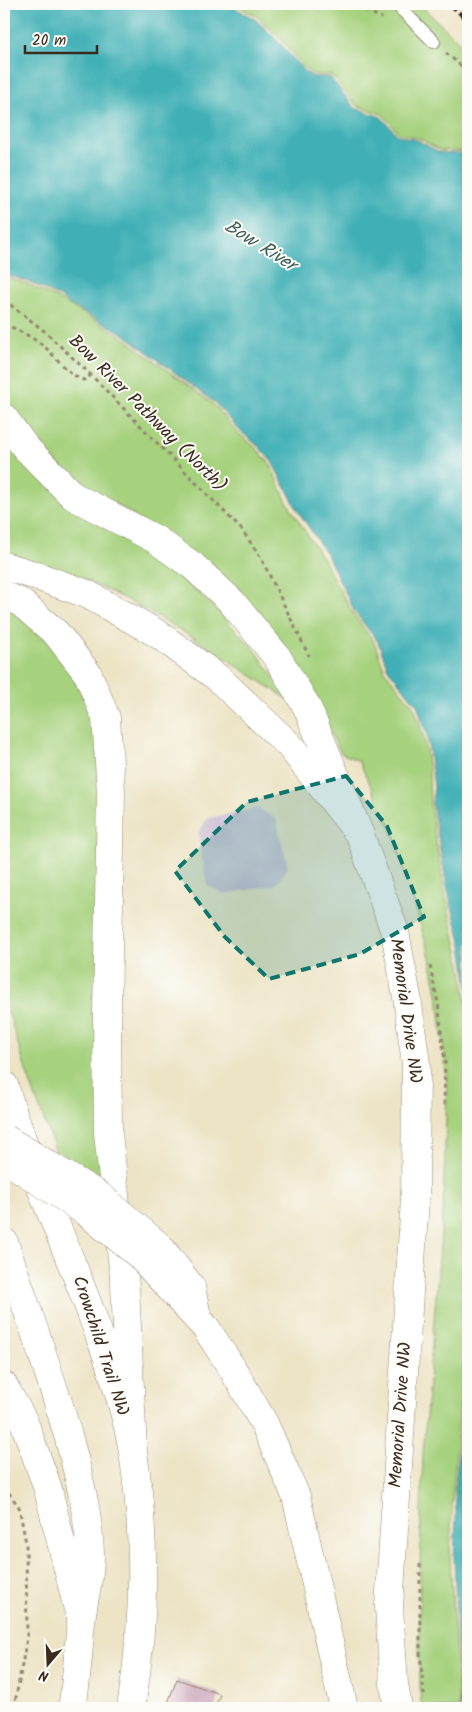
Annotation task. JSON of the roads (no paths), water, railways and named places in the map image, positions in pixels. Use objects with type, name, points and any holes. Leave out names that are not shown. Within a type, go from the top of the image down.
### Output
[{"type":"main road","points":[[4,418],[25,447],[73,496],[155,539],[193,566],[231,601],[277,657],[307,707],[360,835]]},
{"type":"main road","name":"Memorial Drive NW","points":[[4,566],[87,594],[158,634],[210,673],[290,746],[360,835],[394,932],[407,997],[416,1064],[415,1199],[390,1607],[394,1684],[398,1708]]},
{"type":"main road","points":[[4,595],[20,602],[57,634],[88,674],[106,718],[110,792],[107,1012],[108,1133],[125,1286],[133,1450]]},
{"type":"main road","name":"Crowchild Trail NW","points":[[4,1085],[17,1129],[74,1268],[112,1370],[133,1450],[139,1502],[142,1588],[136,1675],[131,1708]]},
{"type":"main road","points":[[4,1138],[100,1196],[160,1247],[189,1300],[264,1423],[296,1496],[344,1708]]},
{"type":"main road","points":[[4,1158],[86,1212],[139,1255],[189,1300]]},
{"type":"main road","points":[[4,1242],[49,1371],[63,1418],[80,1482],[88,1536],[90,1559],[81,1620],[76,1686],[72,1708]]},
{"type":"main road","points":[[4,1386],[24,1422],[47,1486],[81,1620]]},
{"type":"lane","points":[[396,4],[434,42]]},
{"type":"water","name":"Bow River","points":[[4,4],[228,4],[255,19],[278,41],[304,71],[314,77],[330,77],[355,108],[381,117],[398,135],[417,140],[439,152],[468,154],[468,988],[462,946],[447,888],[432,803],[434,787],[427,735],[417,705],[388,669],[378,642],[354,611],[327,555],[298,511],[272,462],[215,403],[122,333],[32,283],[4,274]]},
{"type":"water","points":[[468,1272],[468,1708],[460,1708],[454,1557],[455,1489],[467,1357],[465,1304]]},
{"type":"railway","points":[[450,4],[468,21]]}]
